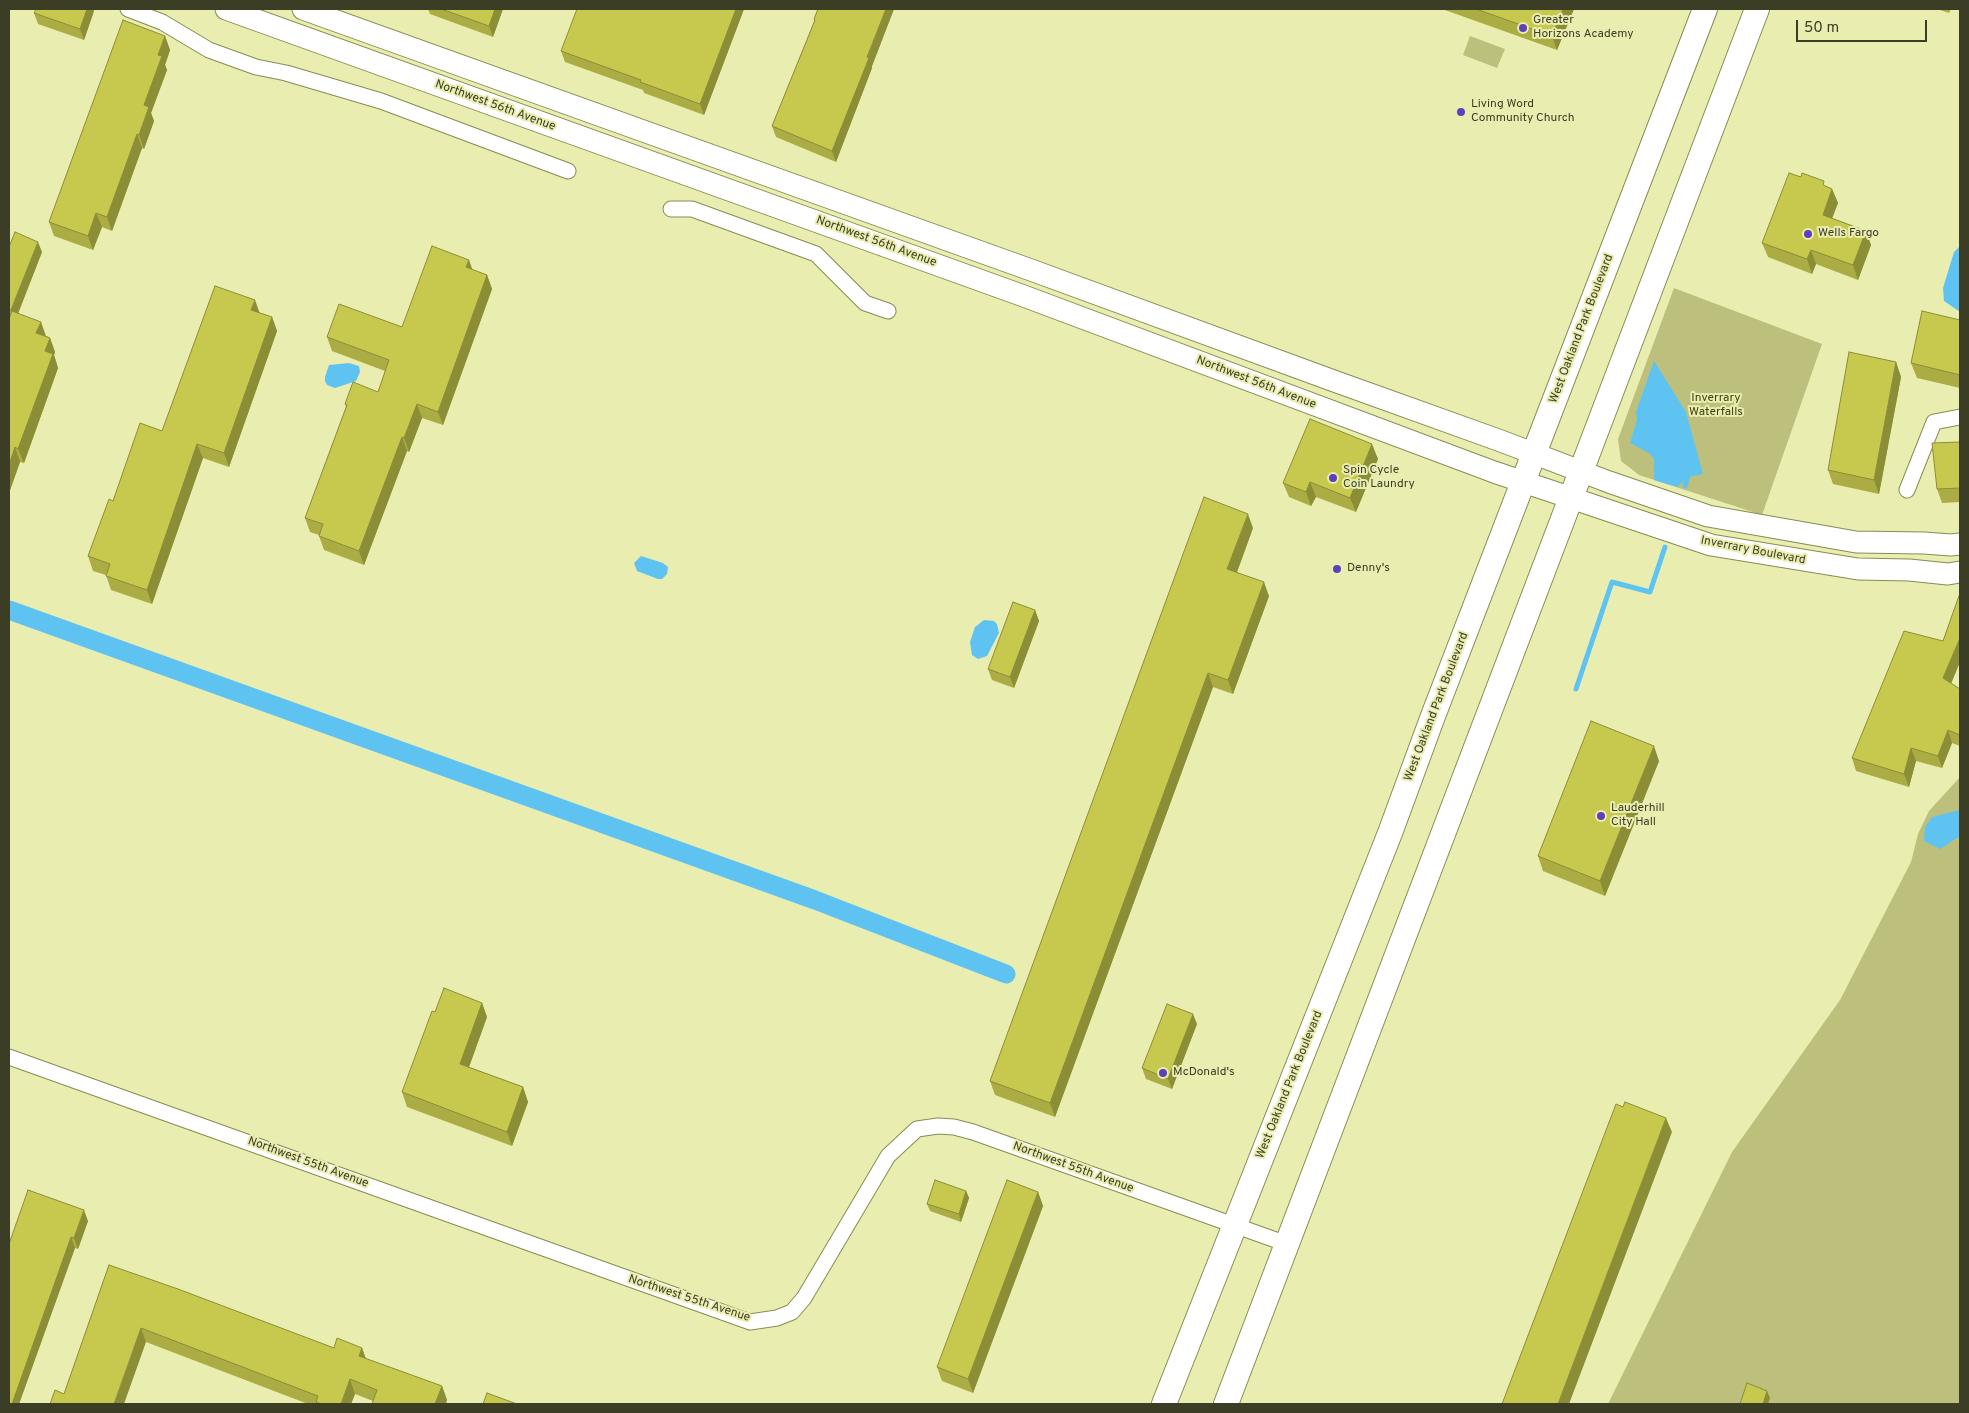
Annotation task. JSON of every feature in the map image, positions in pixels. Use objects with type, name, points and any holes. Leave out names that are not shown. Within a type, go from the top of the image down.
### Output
[{"type":"main road","name":"West Oakland Park Boulevard","points":[[1164,1404],[1368,889],[1705,9]]},
{"type":"main road","points":[[1226,1404],[1757,9]]},
{"type":"street","points":[[128,9],[162,22],[209,50],[240,62],[286,72],[381,101],[568,171]]},
{"type":"street","name":"Northwest 56th Avenue","points":[[226,9],[1004,288],[1524,482]]},
{"type":"street","points":[[303,9],[900,222],[1535,454]]},
{"type":"street","points":[[671,209],[692,209],[816,254],[865,303],[888,311]]},
{"type":"street","points":[[1907,490],[1934,422],[1960,417]]},
{"type":"street","name":"Inverrary Boulevard","points":[[1535,454],[1708,516],[1856,542],[1956,544]]},
{"type":"street","name":"Inverrary Boulevard","points":[[1524,482],[1710,545],[1858,569],[1909,570],[1948,574],[1960,572]]},
{"type":"street","points":[[1909,570],[1910,562],[1917,557],[1956,544]]},
{"type":"street","name":"Northwest 55th Avenue","points":[[9,1057],[750,1322],[777,1318],[792,1312],[804,1298],[888,1156],[917,1129],[938,1126],[954,1127],[973,1132],[1234,1227],[1287,1244]]},
{"type":"green space","points":[[1470,36],[1505,49],[1497,68],[1463,55]]},
{"type":"green space","name":"Inverrary Waterfalls","points":[[1674,288],[1822,344],[1762,515],[1639,475],[1621,461],[1618,439]]},
{"type":"green space","points":[[1960,777],[1960,1404],[1608,1404],[1732,1152],[1840,1000],[1911,862],[1918,834],[1929,811]]},
{"type":"water","points":[[1960,246],[1960,312],[1944,301],[1943,288],[1954,252]]},
{"type":"water","points":[[1654,361],[1686,412],[1703,474],[1688,477],[1677,487],[1654,480],[1654,459],[1649,453],[1630,443],[1637,420],[1636,412]]},
{"type":"water","points":[[349,363],[359,366],[360,372],[356,381],[335,388],[327,385],[325,377],[329,365]]},
{"type":"water","points":[[641,556],[663,563],[668,567],[667,574],[662,579],[658,579],[637,571],[634,563]]},
{"type":"water","points":[[984,620],[994,621],[997,624],[999,633],[987,656],[978,659],[972,655],[970,642],[975,627]]},
{"type":"water","points":[[1960,810],[1960,836],[1940,849],[1924,841],[1925,827],[1932,817]]},
{"type":"building","points":[[36,9],[87,9],[80,29],[34,13]]},
{"type":"building","points":[[441,9],[495,9],[489,26]]},
{"type":"building","points":[[577,9],[736,9],[700,104],[561,51]]},
{"type":"building","points":[[818,9],[886,9],[867,57],[869,58],[832,151],[772,126]]},
{"type":"building","points":[[1476,9],[1563,9],[1552,36]]},
{"type":"building","points":[[123,20],[165,36],[158,55],[162,56],[144,105],[149,107],[139,135],[137,134],[107,217],[96,213],[88,236],[49,222]]},
{"type":"building","name":"Wells Fargo","points":[[1789,173],[1801,177],[1802,173],[1824,181],[1823,185],[1832,189],[1823,215],[1866,231],[1853,265],[1811,250],[1807,259],[1762,243]]},
{"type":"building","points":[[15,232],[38,242],[11,310],[9,310],[9,247]]},
{"type":"building","points":[[432,246],[469,260],[466,267],[487,275],[438,412],[417,404],[404,438],[402,437],[359,551],[319,536],[323,524],[305,518],[347,405],[345,404],[353,382],[378,392],[389,360],[327,337],[339,304],[402,327]]},
{"type":"building","points":[[215,286],[255,300],[251,310],[272,317],[224,453],[197,444],[147,590],[106,576],[110,564],[88,556],[109,499],[113,501],[140,423],[162,431]]},
{"type":"building","points":[[12,311],[41,322],[36,333],[50,338],[45,351],[53,354],[18,449],[15,447],[9,465],[9,319]]},
{"type":"building","points":[[1922,311],[1960,320],[1960,375],[1911,363]]},
{"type":"building","points":[[1849,352],[1896,362],[1874,480],[1828,470]]},
{"type":"building","name":"Spin Cycle Coin Laundry","points":[[1310,419],[1372,444],[1350,498],[1310,482],[1306,492],[1283,483]]},
{"type":"building","points":[[1960,442],[1960,488],[1937,489],[1932,443]]},
{"type":"building","points":[[1204,497],[1248,514],[1227,569],[1264,582],[1228,680],[1208,673],[1050,1103],[990,1081]]},
{"type":"building","points":[[1960,593],[1960,638],[1943,678],[1960,689],[1960,735],[1948,730],[1938,756],[1911,748],[1904,774],[1852,758],[1904,631],[1943,641]]},
{"type":"building","points":[[1013,602],[1035,610],[1010,677],[988,669]]},
{"type":"building","name":"Lauderhill City Hall","points":[[1591,721],[1654,746],[1600,881],[1538,856]]},
{"type":"building","points":[[444,988],[482,1003],[460,1064],[523,1087],[507,1132],[402,1092],[432,1011],[435,1012]]},
{"type":"building","points":[[1167,1004],[1193,1014],[1168,1079],[1142,1068]]},
{"type":"building","points":[[1625,1102],[1666,1118],[1558,1404],[1502,1404],[1616,1104],[1623,1107]]},
{"type":"building","points":[[935,1180],[966,1191],[959,1214],[927,1204]]},
{"type":"building","points":[[1007,1180],[1038,1192],[968,1379],[937,1367]]},
{"type":"building","points":[[28,1190],[84,1210],[74,1238],[71,1237],[12,1404],[9,1404],[9,1244]]},
{"type":"building","points":[[109,1265],[334,1348],[337,1338],[362,1348],[359,1356],[442,1386],[435,1404],[372,1404],[377,1390],[350,1379],[341,1404],[321,1404],[316,1402],[318,1396],[141,1328],[114,1404],[50,1404],[55,1390],[64,1394]]},
{"type":"building","points":[[1747,1383],[1767,1391],[1763,1404],[1740,1404]]},
{"type":"building","points":[[487,1393],[517,1404],[483,1404]]},
{"type":"waterway","points":[[1685,486],[1689,472]]},
{"type":"waterway","points":[[1576,689],[1612,582],[1650,592],[1665,547]]},
{"type":"waterway","points":[[9,610],[815,900],[1006,974]]},
{"type":"place","name":"Greater Horizons Academy","points":[[1523,28]]},
{"type":"place","name":"Living Word Community Church","points":[[1461,112]]},
{"type":"place","name":"Wells Fargo","points":[[1808,234]]},
{"type":"place","name":"Spin Cycle Coin Laundry","points":[[1333,478]]},
{"type":"place","name":"Denny's","points":[[1337,569]]},
{"type":"place","name":"Lauderhill City Hall","points":[[1601,816]]},
{"type":"place","name":"McDonald's","points":[[1163,1073]]}]
